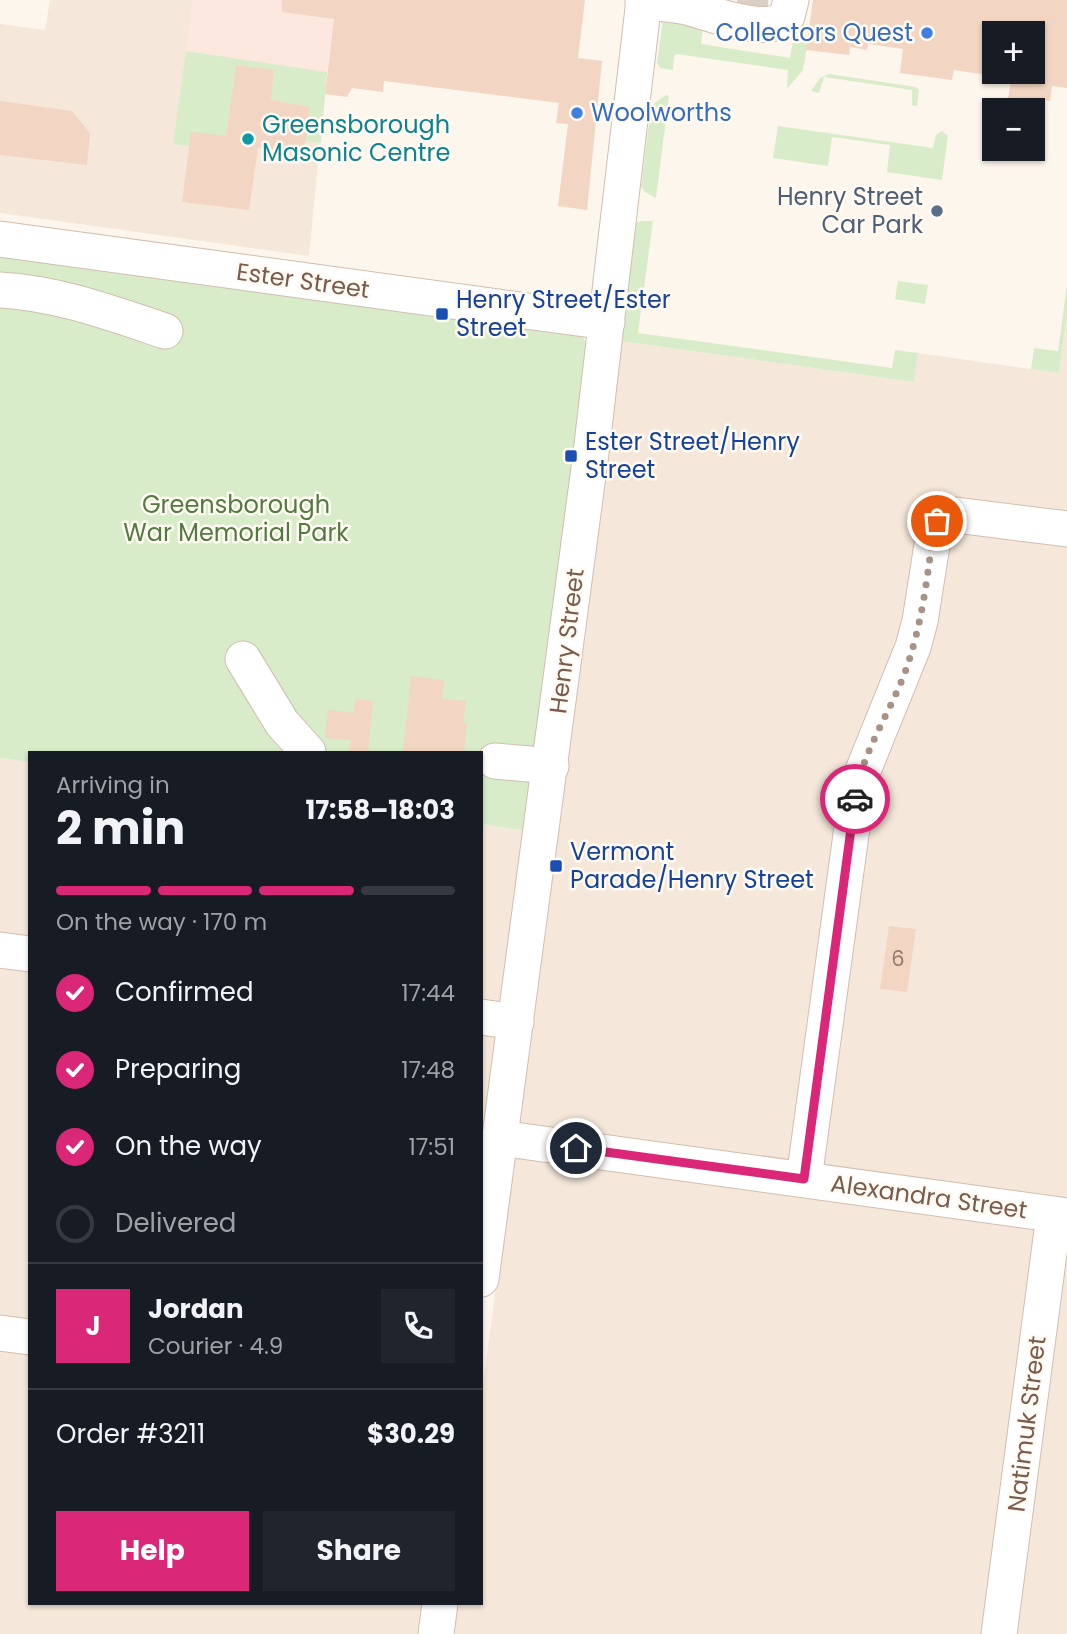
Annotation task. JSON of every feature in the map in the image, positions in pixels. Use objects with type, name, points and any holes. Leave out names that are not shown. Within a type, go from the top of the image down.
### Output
[{"type":"street","points":[[643,1],[694,4],[716,18],[772,25],[787,16],[779,1]]},
{"type":"street","name":"Henry Street","points":[[483,1264],[551,766],[607,322],[643,1]]},
{"type":"street","name":"Ester Street","points":[[0,239],[607,322]]},
{"type":"street","points":[[71,248],[79,303]]},
{"type":"street","points":[[0,290],[23,291],[79,303],[165,331]]},
{"type":"street","points":[[804,1179],[858,783],[909,659],[920,621],[935,526],[942,517],[956,515],[1067,529]]},
{"type":"street","points":[[241,658],[282,723],[307,751]]},
{"type":"street","points":[[495,761],[551,766]]},
{"type":"street","points":[[0,950],[28,954]]},
{"type":"street","points":[[483,1017],[516,1022]]},
{"type":"street","name":"Alexandra Street","points":[[500,1138],[1061,1216]]},
{"type":"street","name":"Natimuk Street","points":[[999,1634],[1061,1216]]},
{"type":"street","points":[[0,1333],[28,1337]]},
{"type":"street","points":[[436,1634],[440,1605]]},
{"type":"shaded area","points":[[50,0],[193,0],[187,51],[327,72],[309,256],[0,213],[0,24],[45,30]]},
{"type":"shaded area","points":[[193,0],[337,0],[327,72],[186,51]]},
{"type":"shaded area","points":[[1067,314],[1067,1634],[451,1634],[455,1605],[483,1605],[483,1385],[621,341],[914,382],[918,353],[1059,373]]},
{"type":"shaded area","points":[[0,758],[28,762],[28,1605],[424,1605],[420,1634],[0,1634]]},
{"type":"shaded area","points":[[483,824],[526,831],[483,1147]]},
{"type":"green space","points":[[663,18],[687,18],[686,25],[703,28],[701,44],[790,58],[793,41],[808,41],[803,70],[787,89],[788,70],[677,54],[674,56],[673,70],[660,68],[657,63]]},
{"type":"green space","points":[[186,51],[327,72],[321,143],[305,141],[310,107],[271,100],[274,70],[236,65],[226,136],[189,146],[173,144]]},
{"type":"green space","points":[[829,74],[916,87],[919,90],[917,106],[912,105],[912,90],[824,77],[819,93],[811,91],[820,78]]},
{"type":"green space","points":[[666,95],[669,96],[656,198],[641,187],[651,106]]},
{"type":"green space","points":[[778,126],[933,148],[936,135],[942,131],[948,136],[942,180],[887,172],[890,145],[832,137],[828,166],[773,158]]},
{"type":"green space","points":[[653,221],[638,333],[892,368],[895,350],[918,353],[914,382],[621,341],[636,223]]},
{"type":"green space","name":"Greensborough War Memorial Park","points":[[0,251],[578,332],[588,344],[526,831],[483,824],[483,751],[28,751],[28,762],[0,758]]},
{"type":"green space","points":[[898,281],[928,285],[925,304],[895,299]]},
{"type":"green space","points":[[1067,285],[1067,314],[1059,373],[1031,369],[1034,348],[1058,351]]},
{"type":"building","name":"Woolworths","points":[[282,0],[585,0],[578,58],[602,61],[587,210],[558,206],[568,124],[556,123],[559,103],[384,81],[383,92],[352,88],[347,97],[325,94],[334,19],[282,12]]},
{"type":"building","points":[[813,0],[1067,0],[1067,88],[1052,86],[1050,101],[1045,101],[1045,98],[1008,98],[1010,84],[1045,84],[1045,21],[982,21],[982,74],[954,70],[952,80],[900,73],[903,49],[868,44],[867,50],[850,47],[849,55],[806,50]]},
{"type":"building","name":"Greensborough Masonic Centre","points":[[236,65],[274,70],[271,100],[310,107],[304,152],[258,148],[249,210],[182,202],[191,132],[226,136]]},
{"type":"building","points":[[0,101],[72,111],[90,133],[87,165],[0,155]]},
{"type":"building","points":[[411,676],[444,680],[442,699],[466,701],[463,723],[467,724],[464,751],[403,751]]},
{"type":"building","points":[[355,699],[373,701],[368,751],[349,751],[351,740],[325,738],[328,710],[354,713]]},
{"type":"building","points":[[889,926],[916,929],[907,992],[880,989]]},
{"type":"tunnel","points":[[737,0],[768,3]]},
{"type":"way so far","points":[[855,799],[863,766],[902,678],[917,635],[937,521]]},
{"type":"place","name":"Collectors Quest","points":[[927,33]]},
{"type":"place","name":"Woolworths","points":[[577,113]]},
{"type":"place","name":"Greensborough Masonic Centre","points":[[248,139]]},
{"type":"place","name":"Henry Street Car Park","points":[[937,211]]},
{"type":"place","name":"Henry Street/Ester Street","points":[[442,314]]},
{"type":"place","name":"Ester Street/Henry Street","points":[[571,456]]},
{"type":"place","name":"Vermont Parade/Henry Street","points":[[556,866]]},
{"type":"route","points":[[576,1148],[804,1179],[855,799]]}]
